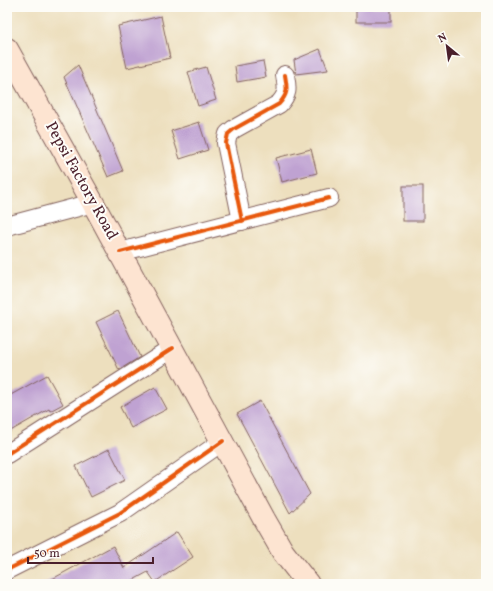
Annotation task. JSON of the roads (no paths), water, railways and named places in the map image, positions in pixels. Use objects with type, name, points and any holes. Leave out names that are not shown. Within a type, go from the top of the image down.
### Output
[{"type":"main road","name":"Pepsi Factory Road","points":[[7,49],[173,348],[240,476],[283,552],[308,584]]},
{"type":"street","points":[[242,221],[226,143],[228,134],[234,128],[279,104],[284,99],[287,92],[285,75]]},
{"type":"street","points":[[120,252],[330,198]]},
{"type":"street","points":[[7,226],[93,203]]},
{"type":"street","points":[[7,454],[173,348]]},
{"type":"street","points":[[7,570],[120,512],[223,441]]}]
